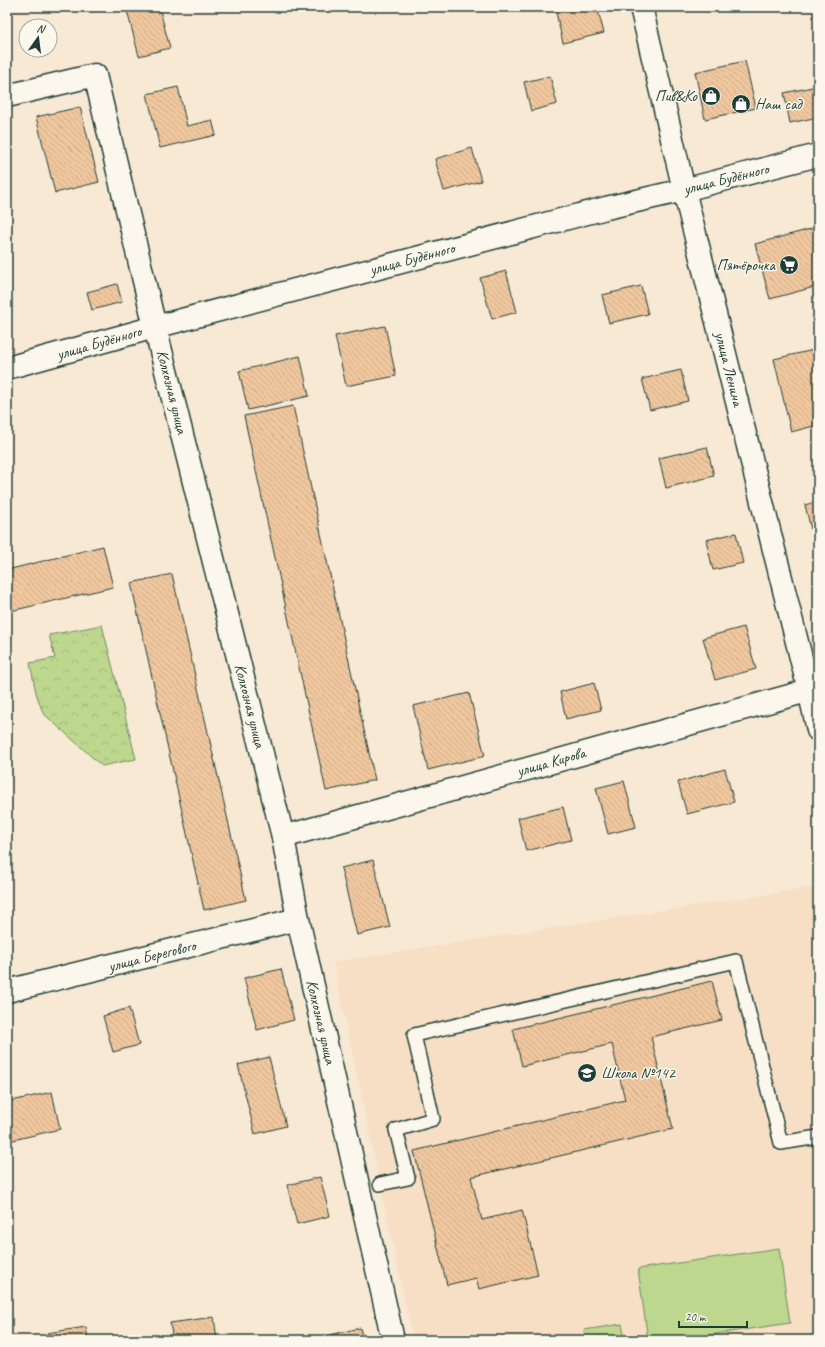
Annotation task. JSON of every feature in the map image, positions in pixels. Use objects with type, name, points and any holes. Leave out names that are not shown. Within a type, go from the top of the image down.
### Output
[{"type":"street","name":"улица Ленина","points":[[641,7],[684,190],[814,689],[818,730]]},
{"type":"street","name":"Колхозная улица","points":[[7,96],[95,75],[156,327],[204,556],[283,837],[298,919],[393,1340]]},
{"type":"street","name":"улица Будённого","points":[[7,368],[606,208],[684,190],[818,155]]},
{"type":"street","name":"улица Кирова","points":[[283,837],[814,689]]},
{"type":"street","name":"улица Берегового","points":[[7,991],[298,919]]},
{"type":"lane","points":[[380,1184],[408,1178],[396,1130],[433,1119],[414,1035],[736,961],[781,1143],[818,1137]]},
{"type":"shaded area","name":"Школа №142","points":[[814,887],[818,903],[818,1340],[413,1340],[333,962]]},
{"type":"green space","points":[[102,625],[136,759],[102,766],[43,713],[36,693],[30,663],[55,658],[49,635]]},
{"type":"green space","points":[[779,1248],[790,1323],[676,1340],[648,1340],[638,1269]]},
{"type":"green space","points":[[622,1324],[625,1340],[585,1340],[584,1330]]},
{"type":"building","points":[[126,7],[159,7],[170,48],[139,56]]},
{"type":"building","points":[[597,7],[604,33],[563,43],[555,8]]},
{"type":"building","points":[[745,61],[756,108],[705,119],[695,72]]},
{"type":"building","points":[[550,76],[557,104],[531,111],[524,82]]},
{"type":"building","points":[[817,86],[818,117],[790,123],[784,93]]},
{"type":"building","points":[[178,87],[187,126],[212,120],[216,135],[160,148],[147,94]]},
{"type":"building","points":[[80,107],[99,182],[55,193],[36,117]]},
{"type":"building","points":[[472,148],[481,181],[444,191],[435,159]]},
{"type":"building","name":"Пятёрочка","points":[[818,227],[818,286],[770,299],[755,244]]},
{"type":"building","points":[[506,271],[517,312],[492,319],[480,278]]},
{"type":"building","points":[[117,284],[122,302],[92,310],[87,292]]},
{"type":"building","points":[[641,286],[648,314],[609,323],[602,295]]},
{"type":"building","points":[[385,326],[396,376],[346,386],[335,336]]},
{"type":"building","points":[[818,349],[818,425],[791,432],[774,359]]},
{"type":"building","points":[[300,356],[309,396],[248,410],[239,371]]},
{"type":"building","points":[[681,370],[688,401],[650,410],[642,379]]},
{"type":"building","points":[[293,406],[375,780],[326,791],[244,416]]},
{"type":"building","points":[[707,447],[714,476],[666,488],[659,458]]},
{"type":"building","points":[[818,501],[818,550],[816,550],[805,505]]},
{"type":"building","points":[[736,533],[743,563],[713,570],[706,540]]},
{"type":"building","points":[[103,546],[113,587],[11,611],[7,595],[7,570]]},
{"type":"building","points":[[172,574],[246,900],[204,910],[131,583]]},
{"type":"building","points":[[744,627],[756,669],[715,680],[703,638]]},
{"type":"building","points":[[594,683],[601,710],[566,719],[560,692]]},
{"type":"building","points":[[469,693],[485,756],[428,770],[413,706]]},
{"type":"building","points":[[725,769],[734,802],[687,814],[678,782]]},
{"type":"building","points":[[624,781],[636,827],[608,834],[596,788]]},
{"type":"building","points":[[563,807],[571,840],[526,851],[518,818]]},
{"type":"building","points":[[373,860],[390,927],[357,935],[341,868]]},
{"type":"building","points":[[281,969],[294,1020],[257,1030],[244,978]]},
{"type":"building","points":[[712,981],[722,1020],[651,1037],[673,1129],[471,1177],[482,1220],[522,1210],[538,1275],[479,1289],[476,1278],[447,1285],[414,1151],[625,1100],[612,1044],[522,1066],[513,1029]]},
{"type":"building","points":[[129,1008],[139,1045],[113,1052],[103,1016]]},
{"type":"building","points":[[269,1057],[286,1126],[255,1134],[238,1065]]},
{"type":"building","points":[[52,1092],[60,1129],[9,1141],[7,1134],[7,1102]]},
{"type":"building","points":[[320,1177],[330,1216],[297,1224],[287,1185]]},
{"type":"building","points":[[214,1317],[217,1340],[173,1340],[170,1323]]},
{"type":"building","points":[[86,1327],[88,1340],[49,1340],[47,1333]]},
{"type":"building","points":[[360,1328],[363,1340],[331,1340],[330,1335]]},
{"type":"place","name":"Пив&Ко","points":[[711,96]]},
{"type":"place","name":"Наш сад","points":[[741,104]]},
{"type":"place","name":"Пятёрочка","points":[[789,265]]},
{"type":"place","name":"Школа №142","points":[[587,1073]]}]
